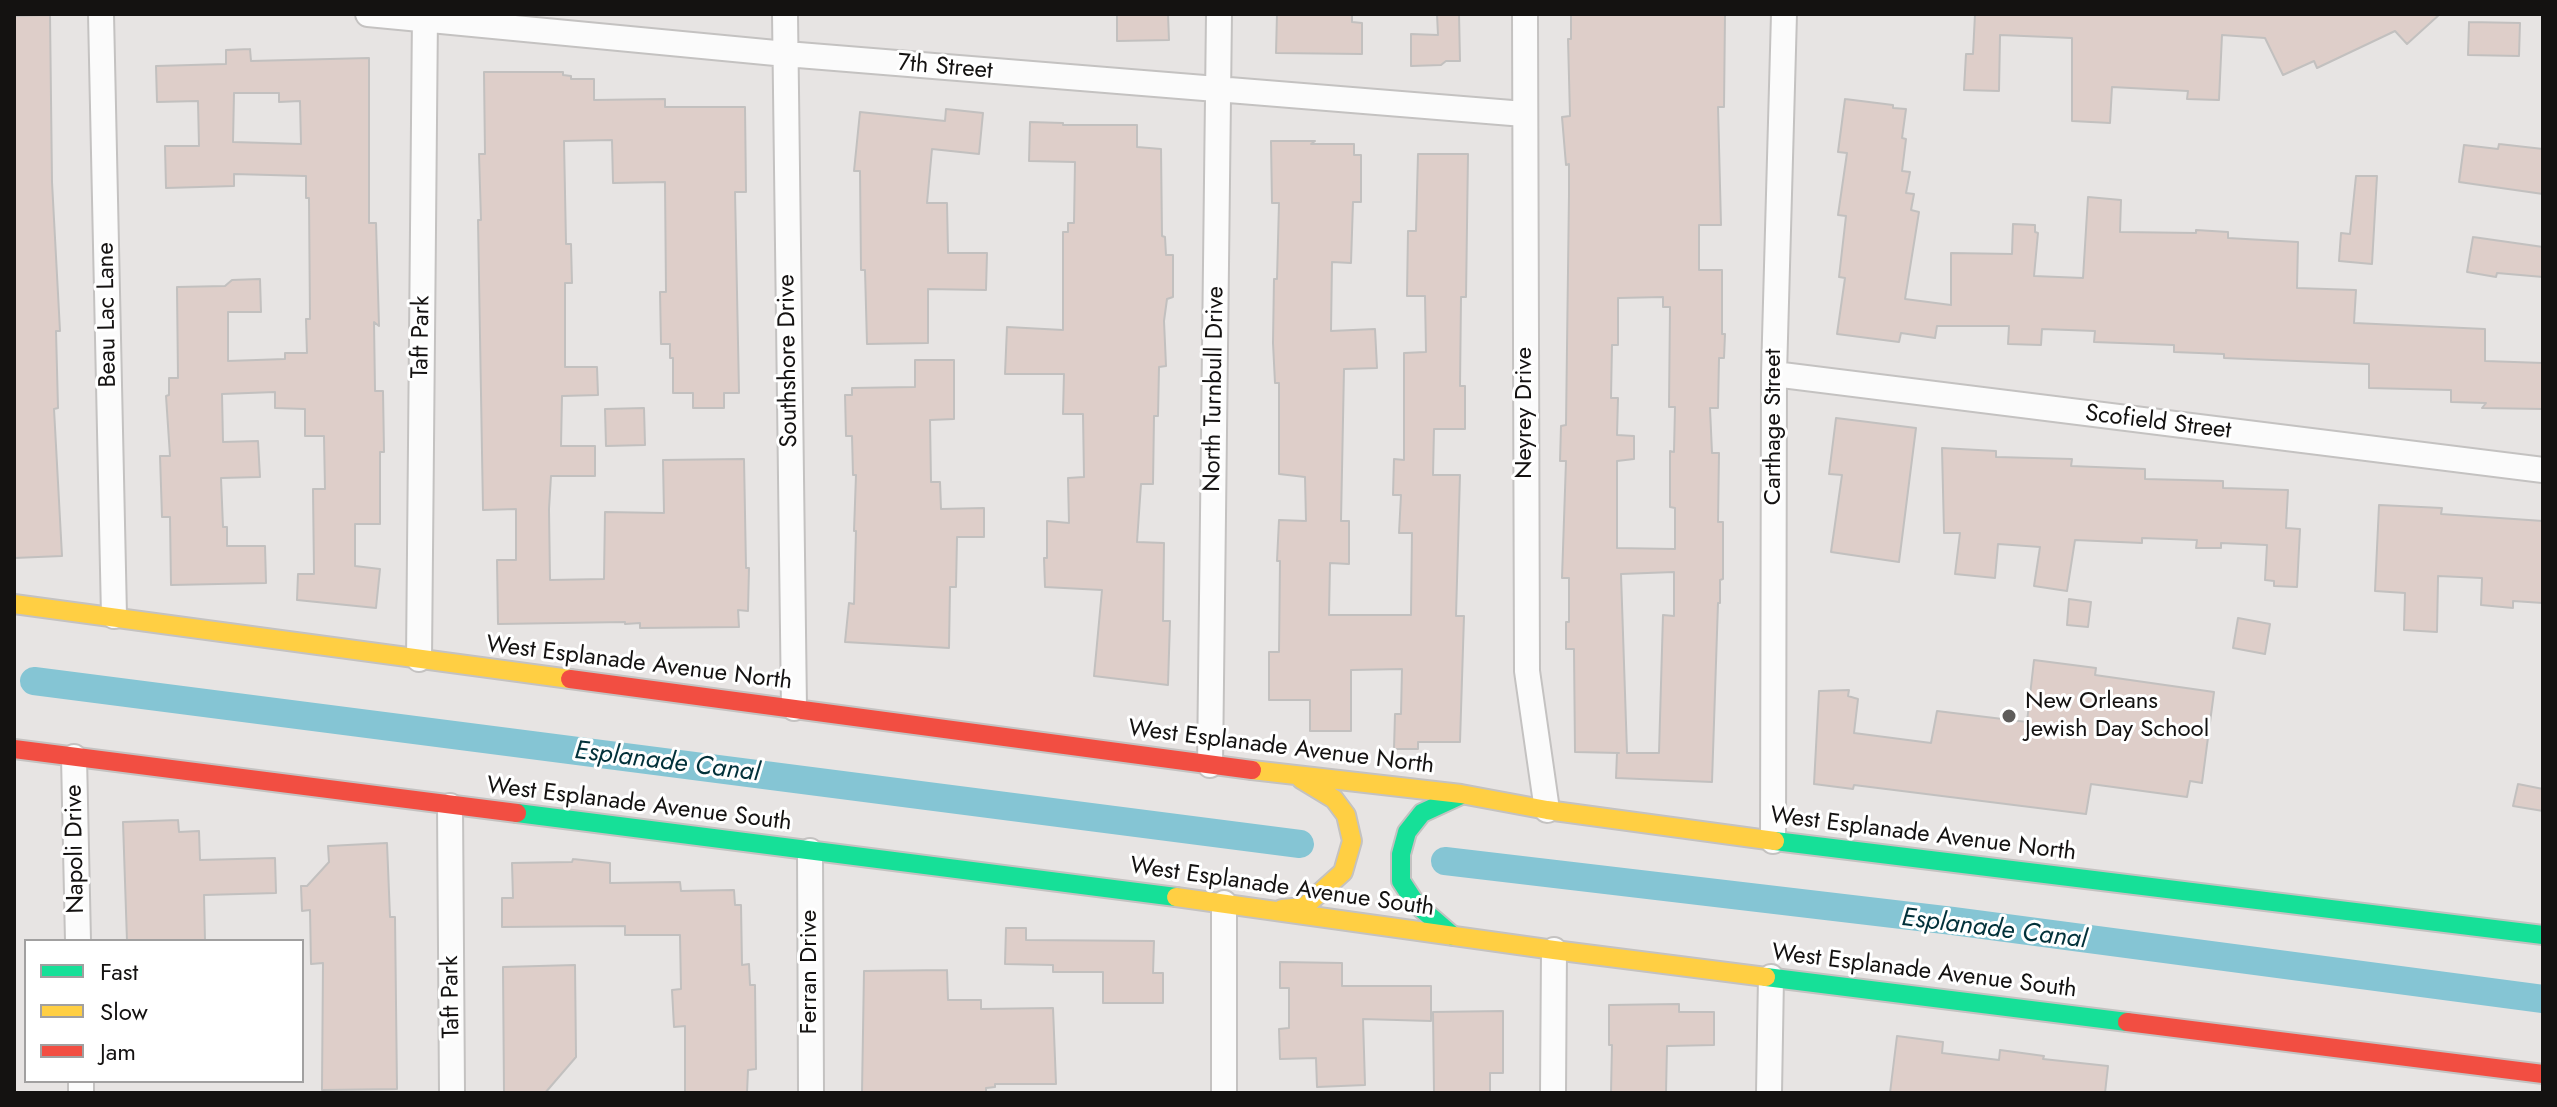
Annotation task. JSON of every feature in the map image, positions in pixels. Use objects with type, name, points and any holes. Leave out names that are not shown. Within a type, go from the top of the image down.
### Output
[{"type":"main road","name":"West Esplanade Avenue North","points":[[14,604],[1210,765],[1461,794],[1547,810],[1773,841],[2543,935]]},
{"type":"main road","points":[[27,624],[67,612]]},
{"type":"main road","points":[[14,733],[42,753]]},
{"type":"main road","name":"West Esplanade Avenue South","points":[[14,749],[1224,903],[1554,950],[2543,1074]]},
{"type":"main road","points":[[1274,910],[1304,907],[1324,890],[1343,872],[1352,841],[1346,815],[1334,799],[1297,776]]},
{"type":"main road","points":[[1453,936],[1416,904],[1401,881],[1401,854],[1407,832],[1422,813],[1461,794]]},
{"type":"street","name":"Beau Lac Lane","points":[[101,14],[114,616]]},
{"type":"street","name":"7th Street","points":[[368,14],[425,17],[786,54],[1524,114]]},
{"type":"street","name":"Southshore Drive","points":[[785,14],[794,708]]},
{"type":"street","name":"North Turnbull Drive","points":[[1210,765],[1219,14]]},
{"type":"street","name":"Neyrey Drive","points":[[1525,14],[1527,671],[1547,810]]},
{"type":"street","name":"Carthage Street","points":[[1773,841],[1774,374],[1784,14]]},
{"type":"street","name":"Taft Park","points":[[419,659],[425,17]]},
{"type":"street","name":"Scofield Street","points":[[1774,374],[2543,470]]},
{"type":"street","name":"Napoli Drive","points":[[74,757],[78,939]]},
{"type":"street","name":"Taft Park","points":[[450,806],[452,1093]]},
{"type":"street","name":"Ferran Drive","points":[[810,851],[811,1093]]},
{"type":"street","points":[[1224,903],[1224,1093]]},
{"type":"street","points":[[1553,1093],[1554,950]]},
{"type":"street","points":[[1769,1093],[1771,977]]},
{"type":"building","points":[[1117,14],[1168,14],[1169,40],[1117,41]]},
{"type":"building","points":[[1277,14],[1352,14],[1352,22],[1362,23],[1362,54],[1276,53]]},
{"type":"building","points":[[1437,14],[1459,14],[1460,61],[1411,66],[1411,34],[1438,35]]},
{"type":"building","points":[[1571,14],[1725,14],[1724,107],[1718,107],[1721,225],[1699,225],[1699,270],[1722,270],[1722,334],[1725,334],[1724,358],[1719,358],[1718,408],[1710,408],[1712,453],[1719,453],[1718,522],[1723,522],[1723,579],[1720,580],[1718,603],[1712,782],[1616,778],[1619,753],[1575,752],[1574,649],[1566,649],[1569,578],[1562,578],[1566,461],[1560,461],[1561,426],[1566,425],[1569,194],[1569,164],[1566,165],[1562,117],[1570,116],[1568,39],[1571,39]],"holes":[[[1663,297],[1663,307],[1670,307],[1669,407],[1675,407],[1674,452],[1670,451],[1670,507],[1675,508],[1675,549],[1617,548],[1617,461],[1634,459],[1634,436],[1617,435],[1618,398],[1611,398],[1612,345],[1618,345],[1618,298]],[[1674,572],[1674,616],[1663,615],[1659,753],[1627,753],[1621,574]]]},
{"type":"building","points":[[1975,14],[2440,14],[2407,44],[2395,31],[2317,68],[2314,61],[2283,75],[2265,38],[2222,35],[2219,100],[2187,99],[2188,91],[2112,87],[2110,123],[2072,121],[2072,38],[2000,35],[1999,91],[1964,90],[1966,54],[1973,54]]},
{"type":"building","points":[[50,15],[52,182],[60,331],[56,331],[58,408],[54,409],[62,556],[14,558],[14,16]]},
{"type":"building","points":[[2469,22],[2520,23],[2519,56],[2468,55]]},
{"type":"building","points":[[250,49],[251,61],[369,58],[369,223],[376,223],[379,326],[374,322],[375,391],[383,391],[384,452],[380,452],[380,524],[355,524],[355,566],[380,569],[376,608],[297,600],[298,574],[314,574],[313,489],[325,489],[324,436],[305,436],[305,409],[275,408],[275,392],[222,394],[223,442],[258,441],[260,477],[221,478],[227,546],[265,546],[266,583],[171,585],[170,517],[162,517],[160,456],[170,456],[166,396],[169,395],[169,378],[178,378],[177,287],[225,286],[232,280],[260,279],[261,312],[228,312],[228,361],[285,359],[285,353],[307,353],[306,319],[310,319],[306,176],[234,174],[234,186],[166,188],[165,146],[199,146],[198,101],[157,102],[156,66],[226,64],[226,50]],"holes":[[[234,93],[279,93],[279,102],[300,101],[301,144],[233,142]]]},
{"type":"building","points":[[484,72],[563,72],[571,79],[594,79],[594,100],[665,99],[665,107],[745,107],[746,192],[735,192],[739,393],[724,393],[724,408],[693,408],[693,393],[673,393],[670,344],[661,344],[660,292],[666,292],[665,182],[613,183],[612,140],[564,141],[566,244],[571,244],[572,283],[565,283],[565,367],[597,367],[598,395],[562,396],[561,446],[595,446],[595,476],[551,476],[549,509],[550,580],[604,579],[605,512],[664,513],[663,460],[744,459],[748,611],[738,610],[739,627],[640,628],[640,623],[625,622],[498,624],[497,560],[516,560],[516,509],[483,510],[478,220],[481,220],[479,154],[485,154]]},
{"type":"building","points":[[1845,99],[1906,109],[1902,171],[1910,172],[1906,193],[1914,194],[1911,210],[1919,212],[1905,299],[1951,305],[1951,253],[2012,254],[2013,224],[2035,225],[2035,232],[2038,233],[2034,276],[2083,278],[2088,197],[2121,200],[2120,232],[2196,233],[2196,230],[2228,232],[2228,238],[2298,242],[2297,288],[2356,290],[2354,323],[2485,329],[2485,361],[2543,363],[2543,409],[2482,408],[2486,403],[2451,402],[2451,390],[2369,388],[2369,364],[2224,358],[2224,354],[2174,352],[2174,345],[2094,342],[2095,331],[2042,329],[2041,345],[2008,344],[2009,326],[1937,326],[1935,338],[1901,333],[1899,342],[1837,334],[1845,278],[1839,277],[1846,216],[1838,215],[1847,153],[1838,152]]},
{"type":"building","points":[[946,109],[983,113],[979,154],[932,149],[927,203],[947,203],[948,253],[987,253],[986,290],[928,289],[928,343],[867,344],[865,270],[861,270],[860,171],[854,171],[860,112],[945,121]]},
{"type":"building","points":[[1030,122],[1137,125],[1137,147],[1161,149],[1162,236],[1165,237],[1166,255],[1173,255],[1173,297],[1167,299],[1164,321],[1166,366],[1159,367],[1158,416],[1154,416],[1153,484],[1141,484],[1137,542],[1164,543],[1163,621],[1170,621],[1168,685],[1094,676],[1102,590],[1045,587],[1047,521],[1069,523],[1068,478],[1084,477],[1083,414],[1063,414],[1064,374],[1005,374],[1007,327],[1063,330],[1063,232],[1068,232],[1068,223],[1074,223],[1075,162],[1029,161]]},
{"type":"building","points":[[1271,141],[1354,144],[1354,155],[1361,155],[1361,202],[1353,202],[1351,263],[1332,262],[1331,331],[1375,329],[1377,368],[1344,369],[1341,521],[1349,521],[1349,564],[1330,563],[1329,615],[1411,615],[1412,533],[1399,533],[1401,495],[1393,495],[1394,459],[1404,460],[1404,353],[1426,352],[1425,296],[1407,296],[1408,231],[1416,231],[1418,154],[1468,154],[1466,297],[1461,297],[1460,386],[1465,386],[1465,429],[1434,429],[1433,475],[1460,475],[1456,616],[1464,616],[1460,742],[1418,742],[1418,749],[1394,749],[1395,714],[1401,714],[1402,669],[1351,670],[1351,731],[1310,731],[1310,700],[1269,700],[1269,652],[1279,652],[1279,520],[1306,521],[1305,477],[1279,474],[1279,383],[1275,383],[1273,343],[1279,203],[1272,203]]},
{"type":"building","points":[[2499,144],[2543,149],[2543,194],[2459,182],[2464,145],[2498,149]]},
{"type":"building","points":[[2356,176],[2377,176],[2372,264],[2339,261],[2341,233],[2350,234]]},
{"type":"building","points":[[2473,237],[2543,247],[2543,277],[2497,273],[2496,277],[2467,272]]},
{"type":"building","points":[[915,360],[954,360],[954,419],[930,420],[931,482],[940,482],[941,509],[984,508],[984,537],[957,537],[956,587],[950,587],[949,648],[845,642],[849,603],[854,604],[856,475],[853,475],[852,436],[846,436],[845,395],[852,395],[852,388],[915,387]]},
{"type":"building","points":[[644,408],[645,445],[606,446],[605,409]]},
{"type":"building","points":[[1836,418],[1916,428],[1899,562],[1831,552],[1842,475],[1829,474]]},
{"type":"building","points":[[1942,448],[1996,451],[1996,457],[2072,459],[2071,466],[2145,469],[2145,479],[2223,481],[2223,488],[2288,490],[2286,528],[2300,529],[2297,587],[2274,586],[2274,581],[2265,580],[2267,545],[2221,543],[2221,548],[2196,548],[2197,540],[2142,538],[2142,543],[2075,540],[2067,591],[2034,586],[2040,547],[1998,544],[1995,578],[1955,574],[1960,533],[1944,533]]},
{"type":"building","points":[[2379,505],[2442,508],[2441,514],[2543,521],[2543,603],[2513,601],[2513,608],[2481,605],[2482,578],[2438,576],[2437,632],[2404,630],[2405,593],[2375,591]]},
{"type":"building","points":[[2069,599],[2091,602],[2088,627],[2067,625]]},
{"type":"building","points":[[2238,618],[2270,624],[2265,654],[2233,648]]},
{"type":"building","points":[[2034,660],[2096,668],[2095,675],[2214,692],[2202,783],[2190,781],[2187,797],[2091,784],[2086,814],[1854,785],[1853,789],[1814,784],[1819,691],[1849,690],[1848,696],[1858,699],[1854,733],[1931,743],[1937,711],[2027,722]]},
{"type":"building","points":[[2518,784],[2543,789],[2543,811],[2513,806]]},
{"type":"building","points":[[178,820],[179,832],[199,831],[200,860],[275,858],[276,893],[204,895],[205,939],[127,939],[123,822]]},
{"type":"building","points":[[387,843],[390,917],[395,917],[397,1089],[322,1090],[323,963],[311,964],[310,910],[302,911],[301,886],[307,886],[329,862],[328,846]]},
{"type":"building","points":[[573,859],[610,863],[610,883],[680,882],[681,891],[734,890],[735,905],[741,905],[742,965],[749,964],[750,985],[755,985],[756,1069],[748,1070],[747,1093],[685,1093],[685,1026],[674,1027],[672,990],[681,989],[680,935],[625,935],[625,926],[502,927],[502,898],[513,898],[512,863],[572,862]]},
{"type":"building","points":[[1006,928],[1026,928],[1026,940],[1154,941],[1153,973],[1163,973],[1163,1003],[1103,1003],[1103,972],[1053,972],[1053,965],[1005,964]]},
{"type":"building","points":[[1280,962],[1342,963],[1342,986],[1431,986],[1431,1021],[1363,1019],[1365,1085],[1317,1087],[1316,1058],[1280,1059],[1279,1029],[1289,1028],[1289,988],[1280,988]]},
{"type":"building","points":[[575,965],[576,1057],[545,1093],[504,1093],[503,967]]},
{"type":"building","points":[[947,970],[948,1000],[981,1000],[981,1009],[1053,1008],[1056,1084],[995,1084],[995,1087],[986,1088],[986,1093],[862,1093],[864,971]]},
{"type":"building","points":[[1679,1004],[1679,1012],[1714,1012],[1714,1045],[1667,1046],[1666,1093],[1611,1093],[1609,1005]]},
{"type":"building","points":[[1503,1011],[1503,1073],[1490,1073],[1490,1093],[1434,1093],[1433,1012]]},
{"type":"building","points":[[1897,1036],[1943,1042],[1942,1053],[1999,1060],[2000,1050],[2044,1056],[2043,1059],[2108,1066],[2105,1093],[1890,1093]]},
{"type":"waterway","name":"Esplanade Canal","points":[[34,681],[1300,844]]},
{"type":"waterway","name":"Esplanade Canal","points":[[1445,861],[1953,921],[2543,999]]},
{"type":"traffic: fast","points":[[1453,936],[1416,904],[1401,881],[1401,854],[1407,832],[1422,813],[1461,795]]},
{"type":"traffic: fast","points":[[517,813],[1176,897]]},
{"type":"traffic: fast","points":[[1775,841],[2543,935]]},
{"type":"traffic: fast","points":[[1766,977],[2127,1022]]},
{"type":"traffic: slow","points":[[14,604],[570,679]]},
{"type":"traffic: slow","points":[[1252,770],[1461,794],[1547,810],[1775,841]]},
{"type":"traffic: slow","points":[[1282,909],[1304,907],[1343,872],[1352,841],[1346,815],[1334,799],[1301,779]]},
{"type":"traffic: slow","points":[[1176,897],[1766,977]]},
{"type":"traffic: jam","points":[[570,679],[1252,770]]},
{"type":"traffic: jam","points":[[14,749],[517,813]]},
{"type":"traffic: jam","points":[[2127,1022],[2543,1074]]},
{"type":"place","name":"New Orleans Jewish Day School","points":[[2009,716]]}]
